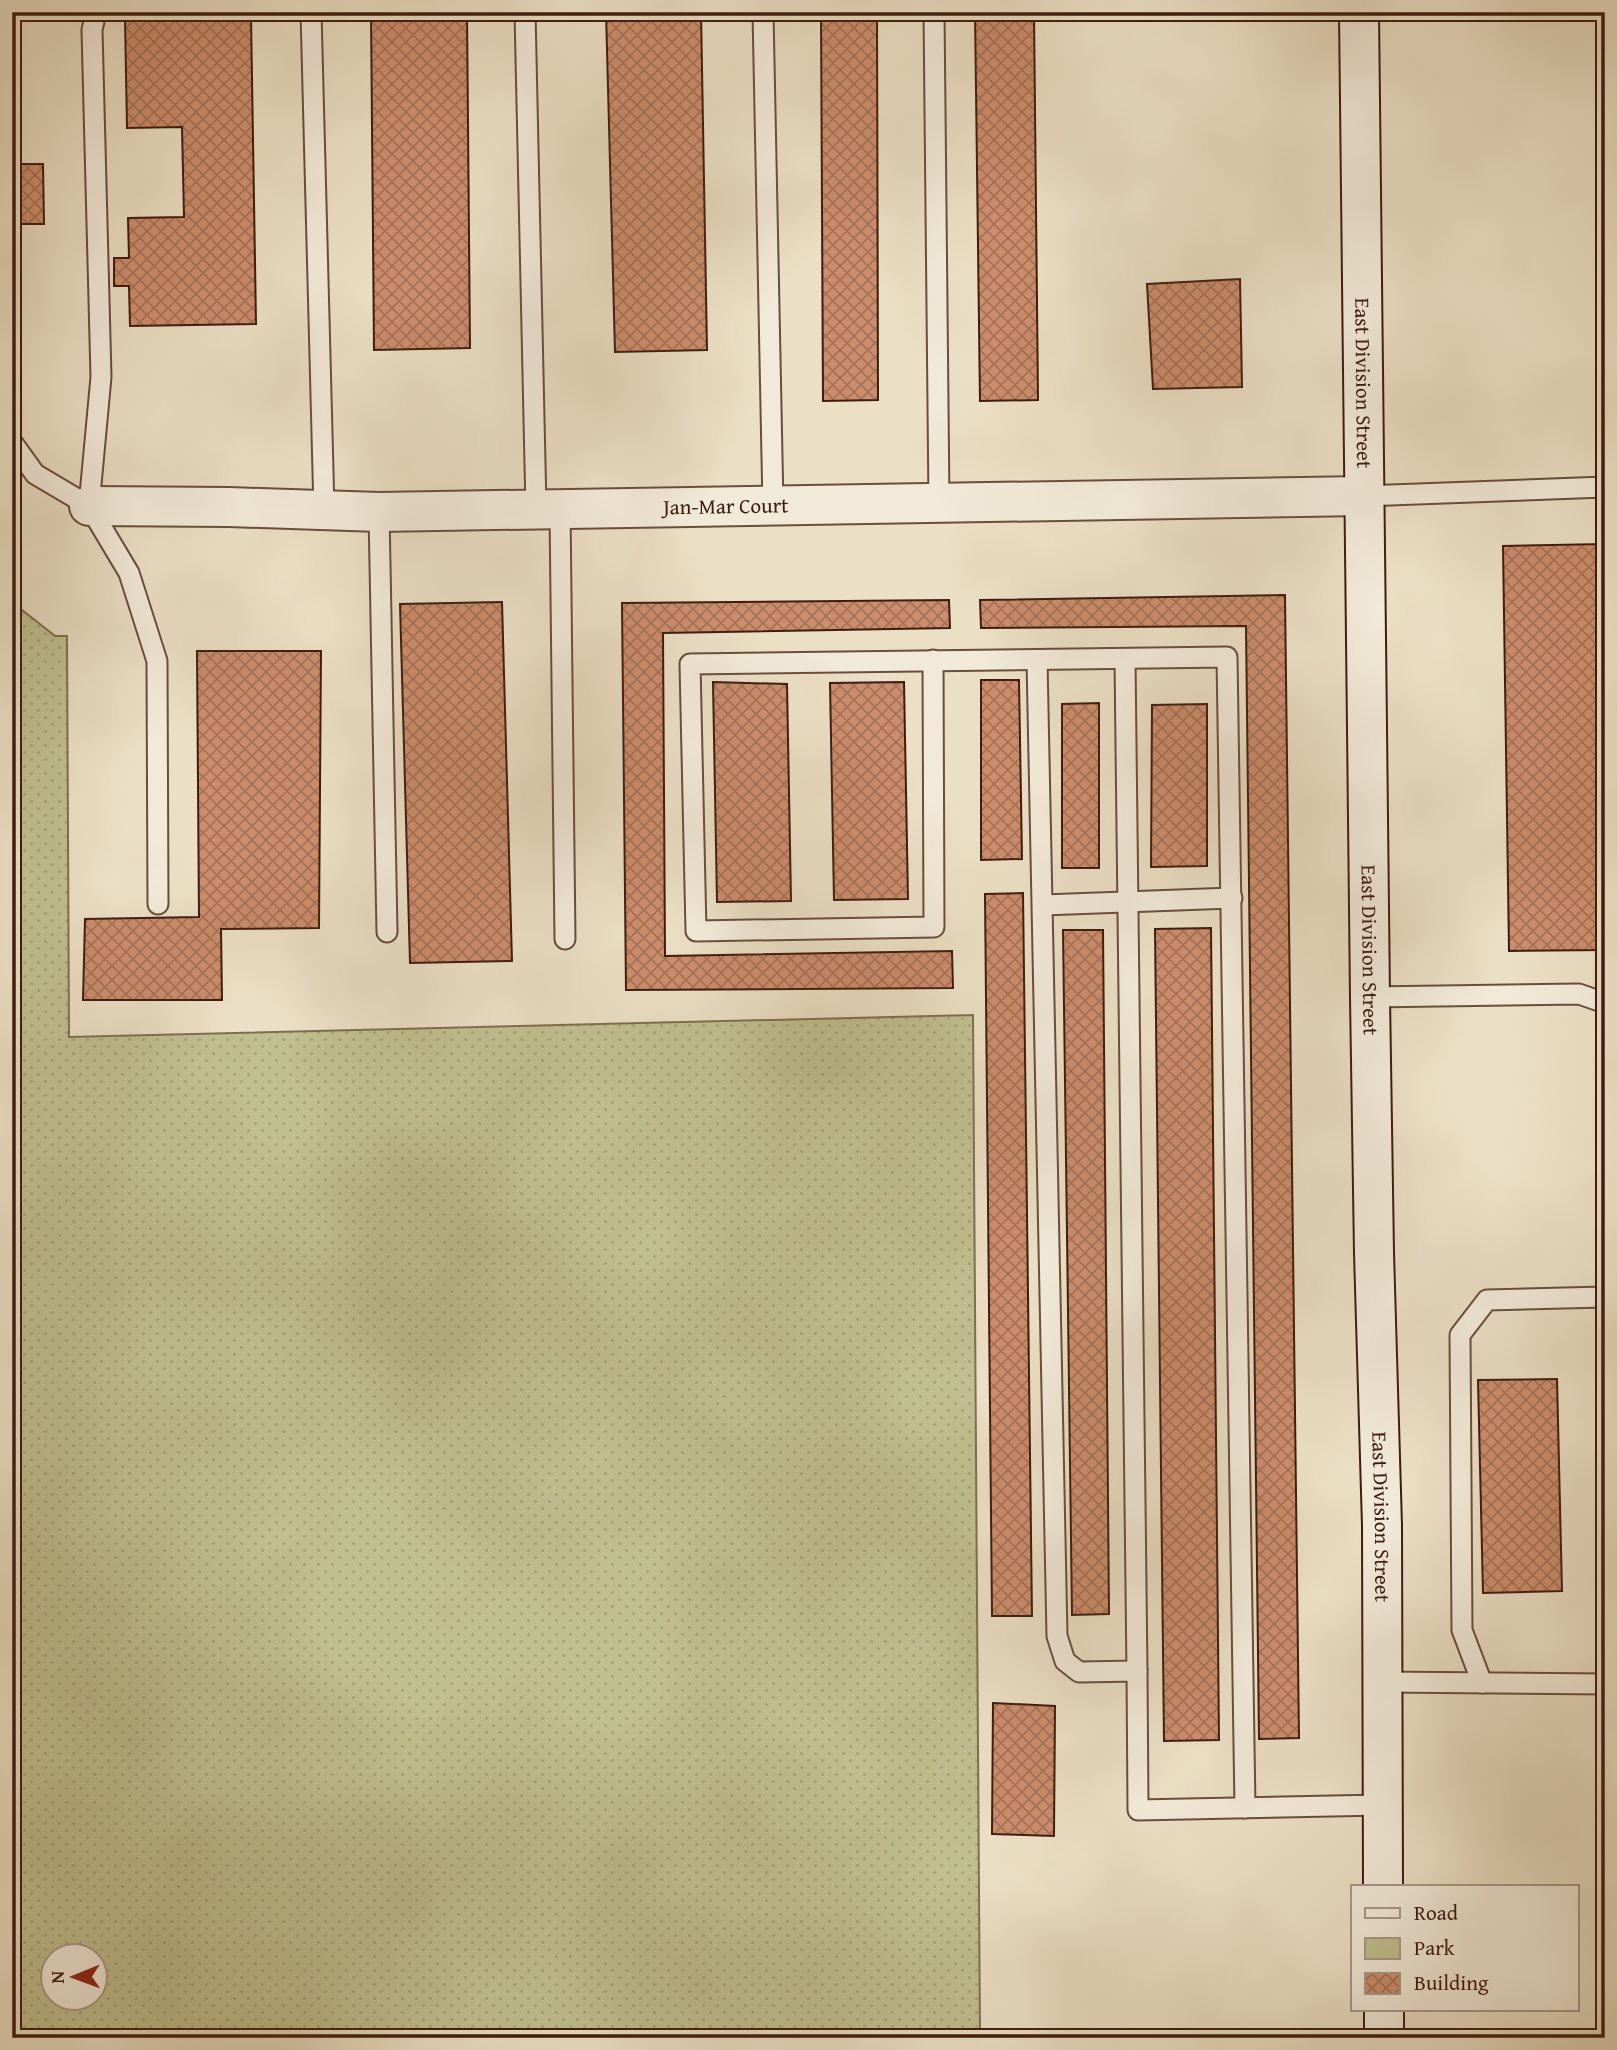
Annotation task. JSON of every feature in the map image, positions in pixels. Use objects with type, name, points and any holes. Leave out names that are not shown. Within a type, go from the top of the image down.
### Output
[{"type":"street","name":"East Division Street","points":[[1359,12],[1370,997],[1382,1526],[1383,1885]]},
{"type":"street","name":"Jan-Mar Court","points":[[89,506],[379,512],[1363,496]]},
{"type":"street","points":[[1384,2011],[1384,2038]]},
{"type":"lane","points":[[89,506],[101,377],[92,30],[96,12]]},
{"type":"lane","points":[[312,12],[324,510]]},
{"type":"lane","points":[[525,12],[565,939]]},
{"type":"lane","points":[[763,12],[774,506]]},
{"type":"lane","points":[[934,12],[939,503]]},
{"type":"lane","points":[[12,442],[35,474],[89,506],[129,573],[157,661],[158,904]]},
{"type":"lane","points":[[1363,496],[1605,487]]},
{"type":"lane","points":[[1571,488],[1605,503]]},
{"type":"lane","points":[[379,512],[387,932]]},
{"type":"lane","points":[[933,660],[934,927],[696,932],[691,664],[933,660],[1227,657],[1245,1808]]},
{"type":"lane","points":[[1125,659],[1138,1810],[1382,1805]]},
{"type":"lane","points":[[1037,660],[1057,1636],[1065,1661],[1079,1672],[1137,1671]]},
{"type":"lane","points":[[1043,905],[1232,898]]},
{"type":"lane","points":[[1370,997],[1579,994],[1605,1003]]},
{"type":"lane","points":[[1482,1683],[1462,1630],[1460,1335],[1487,1300],[1605,1297]]},
{"type":"lane","points":[[1382,1682],[1605,1684]]},
{"type":"green space","points":[[12,602],[55,636],[67,636],[69,1037],[973,1015],[980,2038],[12,2038]]},
{"type":"building","points":[[371,12],[467,12],[470,348],[374,350]]},
{"type":"building","points":[[606,12],[701,12],[707,350],[615,352]]},
{"type":"building","points":[[821,12],[877,12],[878,400],[823,401]]},
{"type":"building","points":[[975,12],[1034,12],[1038,400],[980,401]]},
{"type":"building","points":[[251,17],[256,324],[130,326],[129,286],[114,286],[114,258],[129,258],[128,218],[184,217],[182,127],[127,128],[125,19]]},
{"type":"building","points":[[12,164],[43,164],[44,224],[12,224]]},
{"type":"building","points":[[1240,279],[1242,387],[1153,389],[1147,284]]},
{"type":"building","points":[[1605,544],[1605,950],[1509,951],[1503,546]]},
{"type":"building","points":[[1285,595],[1299,1738],[1259,1739],[1246,626],[981,628],[980,600]]},
{"type":"building","points":[[949,600],[950,628],[663,633],[665,956],[952,951],[953,988],[626,990],[622,603]]},
{"type":"building","points":[[502,602],[512,961],[410,963],[400,604]]},
{"type":"building","points":[[197,651],[321,651],[319,928],[221,929],[222,1000],[83,1000],[85,919],[199,917]]},
{"type":"building","points":[[981,680],[1019,680],[1022,859],[981,860]]},
{"type":"building","points":[[713,682],[787,684],[791,901],[717,902]]},
{"type":"building","points":[[904,682],[908,899],[834,900],[830,683]]},
{"type":"building","points":[[1099,703],[1099,868],[1062,868],[1062,704]]},
{"type":"building","points":[[1207,704],[1207,866],[1151,867],[1152,705]]},
{"type":"building","points":[[1023,893],[1032,1616],[992,1616],[985,894]]},
{"type":"building","points":[[1211,928],[1219,1740],[1164,1741],[1155,929]]},
{"type":"building","points":[[1063,930],[1103,930],[1109,1614],[1072,1615]]},
{"type":"building","points":[[1557,1379],[1562,1591],[1483,1593],[1478,1380]]},
{"type":"building","points":[[993,1703],[1055,1706],[1054,1836],[992,1834]]}]
